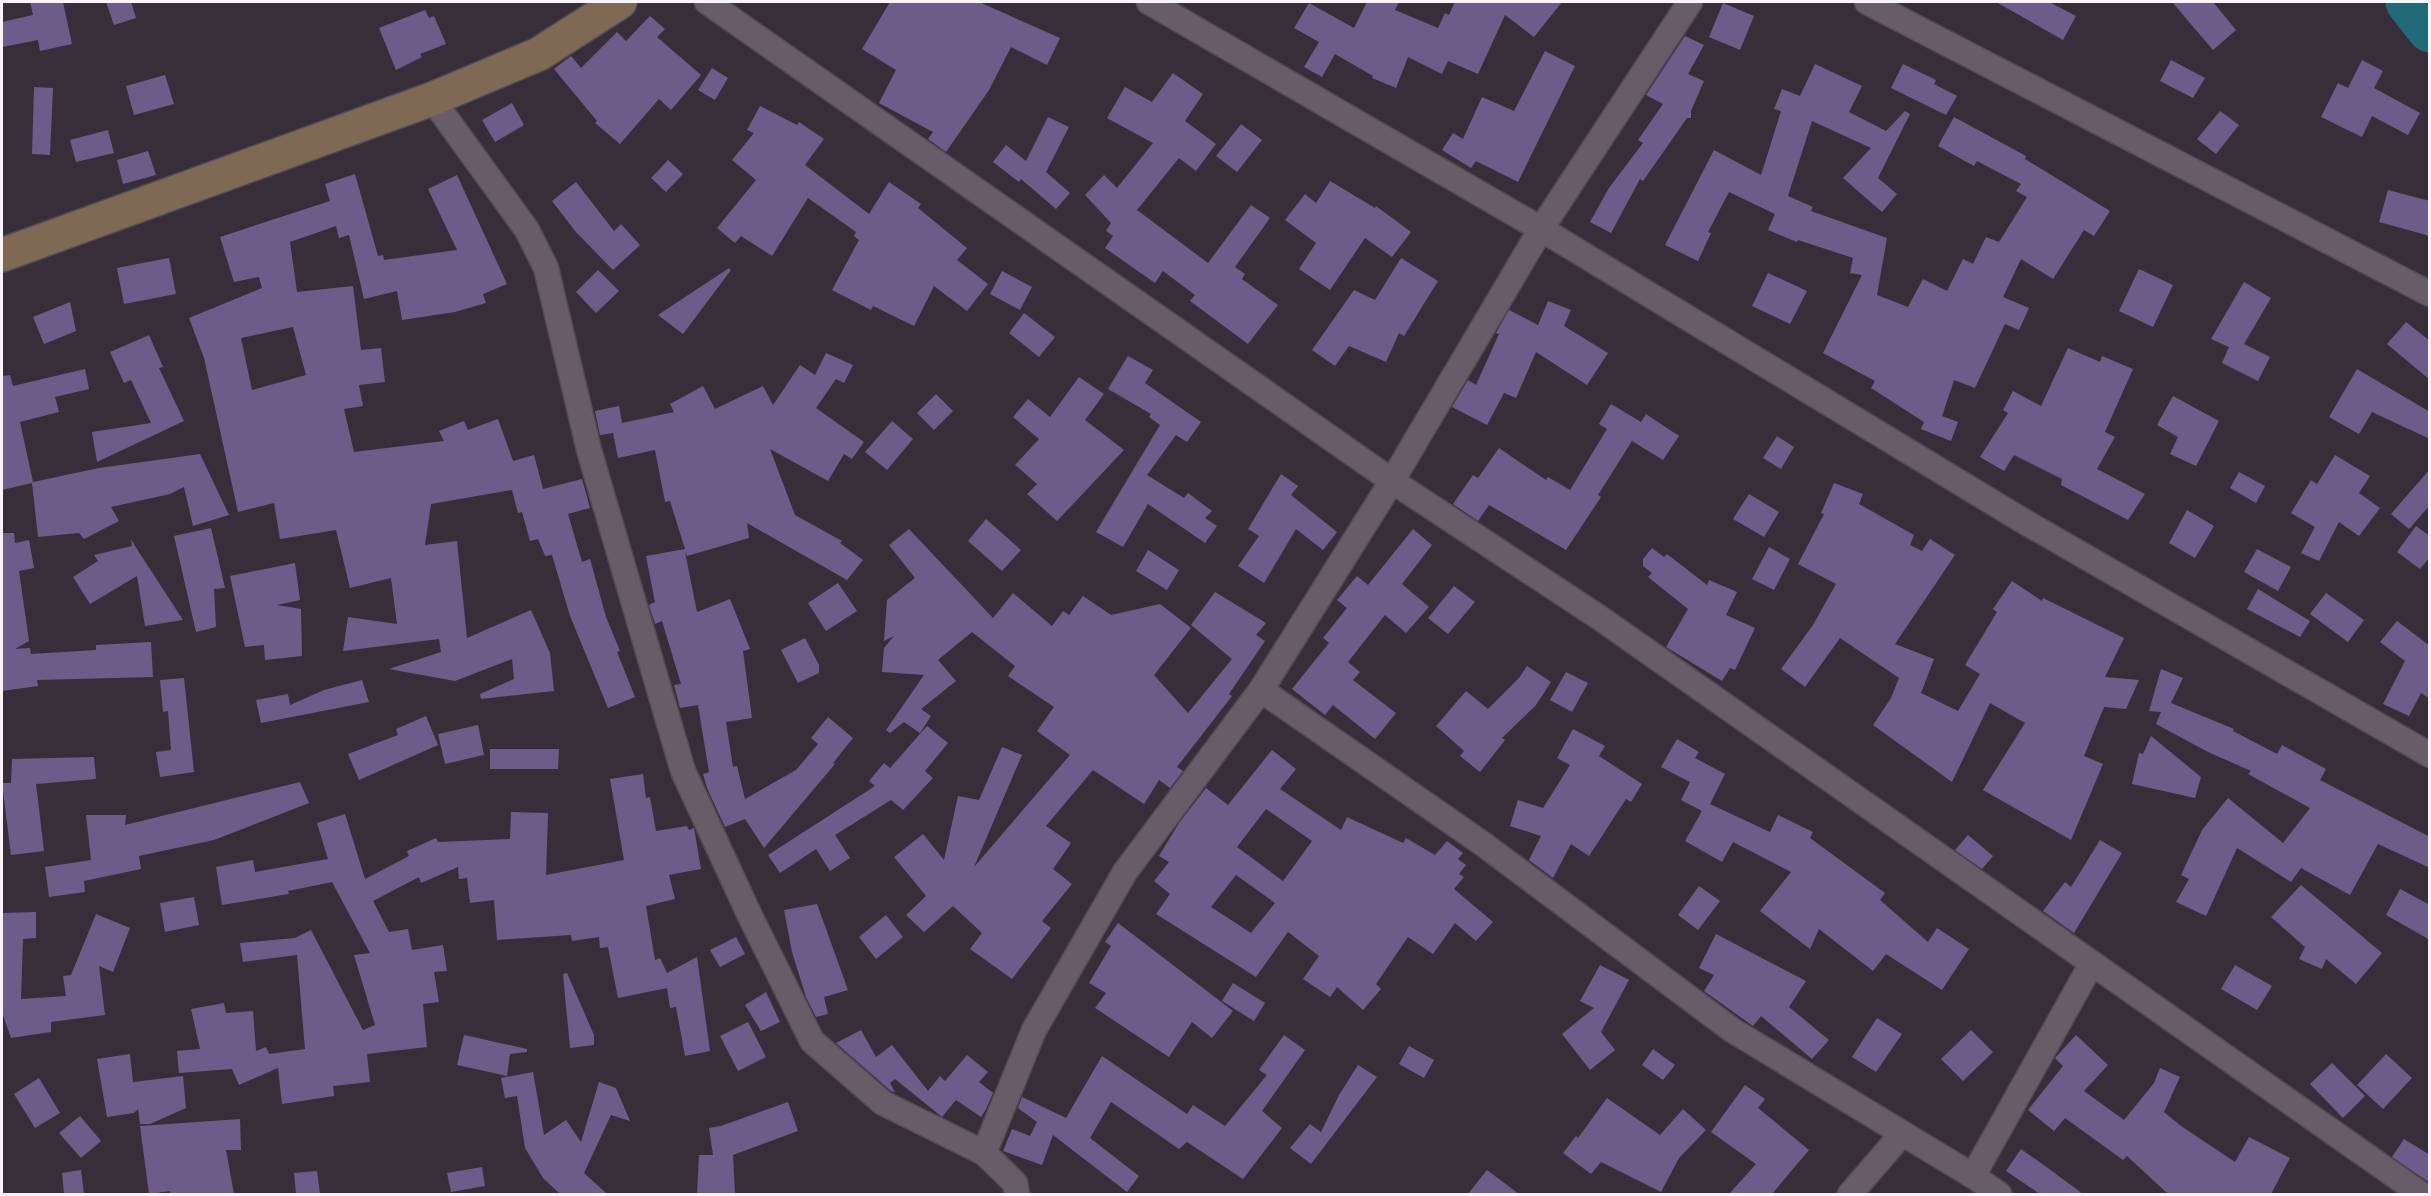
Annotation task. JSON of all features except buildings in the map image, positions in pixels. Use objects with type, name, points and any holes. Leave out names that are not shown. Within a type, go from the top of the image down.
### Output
[{"type":"main road","points":[[2,255],[432,99],[539,54],[620,2]]},
{"type":"street","points":[[707,2],[1392,481],[1600,618],[2421,1194]]},
{"type":"street","points":[[1149,2],[1541,229],[2025,522],[2430,755]]},
{"type":"street","points":[[984,1153],[1034,1030],[1125,872],[1261,690],[1392,481],[1541,229],[1690,2]]},
{"type":"street","points":[[1867,2],[2430,294]]},
{"type":"street","points":[[432,99],[527,230],[546,268],[589,450],[683,771],[750,916],[812,1041],[883,1103],[984,1153],[1015,1183],[1017,1194]]},
{"type":"street","points":[[1261,690],[1483,844],[1732,1030],[1999,1194]]},
{"type":"street","points":[[1973,1176],[2092,963]]},
{"type":"street","points":[[1850,1194],[1902,1134]]},
{"type":"waterway","points":[[2408,2],[2430,30]]}]
